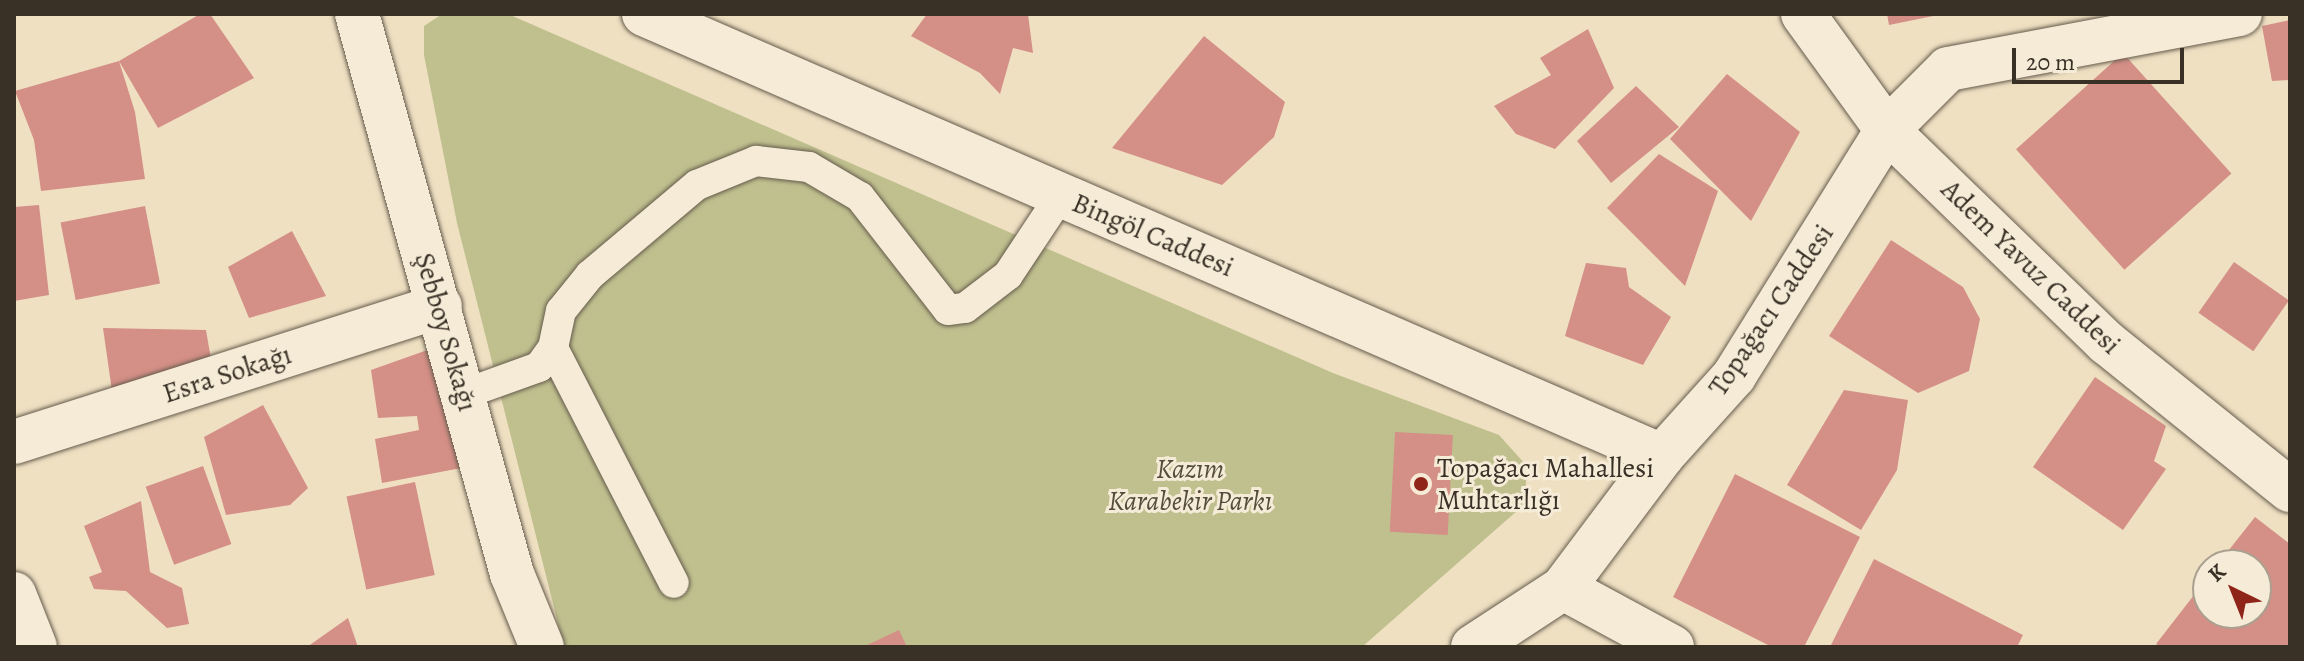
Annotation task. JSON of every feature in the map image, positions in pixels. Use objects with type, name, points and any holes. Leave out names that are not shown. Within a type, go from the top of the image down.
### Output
[{"type":"street","name":"Şebboy Sokağı","points":[[357,14],[512,574],[542,647]]},
{"type":"street","name":"Bingöl Caddesi","points":[[644,14],[1662,456]]},
{"type":"street","name":"Adem Yavuz Caddesi","points":[[1803,14],[1887,130],[2107,343],[2290,490]]},
{"type":"street","name":"Topağacı Caddesi","points":[[1473,647],[1563,588],[1662,456],[1734,376],[1887,130],[1948,69],[2240,14]]},
{"type":"street","name":"Esra Sokağı","points":[[14,442],[440,306]]},
{"type":"street","points":[[1563,588],[1672,647]]},
{"type":"street","points":[[14,594],[35,647]]},
{"type":"lane","points":[[464,394],[539,367],[553,348],[561,311],[590,275],[697,185],[756,161],[809,167],[860,197],[948,310],[965,308],[1008,275],[1061,195]]},
{"type":"lane","points":[[553,348],[674,583]]},
{"type":"green space","name":"Kazım Karabekir Parkı","points":[[442,14],[508,14],[1333,373],[1499,435],[1526,465],[1526,503],[1362,647],[564,647],[457,223],[424,55],[424,26]]},
{"type":"building","points":[[200,14],[210,14],[254,78],[158,128],[119,61]]},
{"type":"building","points":[[927,14],[1028,14],[1033,53],[1013,48],[1000,94],[980,73],[911,36]]},
{"type":"building","points":[[1887,14],[1938,14],[1938,15],[1889,25]]},
{"type":"building","points":[[2290,20],[2290,80],[2272,81],[2262,26]]},
{"type":"building","points":[[1588,29],[1614,88],[1555,149],[1516,134],[1494,106],[1551,75],[1540,58]]},
{"type":"building","points":[[1204,36],[1285,102],[1274,137],[1222,185],[1112,148]]},
{"type":"building","points":[[2123,53],[2231,173],[2124,270],[2016,149]]},
{"type":"building","points":[[119,61],[135,112],[145,179],[41,191],[34,140],[15,91]]},
{"type":"building","points":[[1727,74],[1800,132],[1751,221],[1670,139]]},
{"type":"building","points":[[1636,86],[1679,127],[1611,183],[1577,141]]},
{"type":"building","points":[[1659,154],[1718,191],[1685,286],[1607,208]]},
{"type":"building","points":[[39,205],[49,295],[14,301],[14,207]]},
{"type":"building","points":[[145,206],[160,284],[76,300],[61,222]]},
{"type":"building","points":[[292,231],[326,296],[249,318],[228,267]]},
{"type":"building","points":[[1891,240],[1963,287],[1980,319],[1969,371],[1918,393],[1829,336]]},
{"type":"building","points":[[2234,262],[2289,300],[2253,351],[2198,313]]},
{"type":"building","points":[[1586,263],[1626,268],[1629,287],[1671,317],[1643,365],[1565,336]]},
{"type":"building","points":[[103,328],[206,330],[212,365],[113,398]]},
{"type":"building","points":[[433,348],[472,466],[382,483],[375,439],[419,430],[417,416],[378,418],[371,370]]},
{"type":"building","points":[[2095,377],[2166,426],[2154,461],[2166,469],[2123,530],[2033,467]]},
{"type":"building","points":[[1844,390],[1908,400],[1897,470],[1861,530],[1787,485]]},
{"type":"building","points":[[263,405],[308,488],[290,505],[226,515],[204,437]]},
{"type":"building","name":"Topağacı Mahallesi Muhtarlığı","points":[[1395,432],[1453,435],[1448,535],[1390,532]]},
{"type":"building","points":[[203,466],[231,544],[174,565],[146,487]]},
{"type":"building","points":[[1735,474],[1860,537],[1804,647],[1772,647],[1673,597]]},
{"type":"building","points":[[415,482],[435,575],[366,589],[347,497]]},
{"type":"building","points":[[141,501],[150,572],[182,588],[189,624],[167,628],[126,591],[94,589],[89,577],[102,572],[84,526]]},
{"type":"building","points":[[2255,517],[2290,544],[2290,647],[2160,647],[2156,644],[2192,598],[2192,629],[2272,629],[2272,549],[2230,549]]},
{"type":"building","points":[[1874,559],[2023,635],[2017,647],[1830,647]]},
{"type":"building","points":[[348,618],[358,647],[307,647]]},
{"type":"building","points":[[899,630],[907,647],[863,647]]},
{"type":"place","name":"Topağacı Mahallesi Muhtarlığı","points":[[1421,484]]}]
